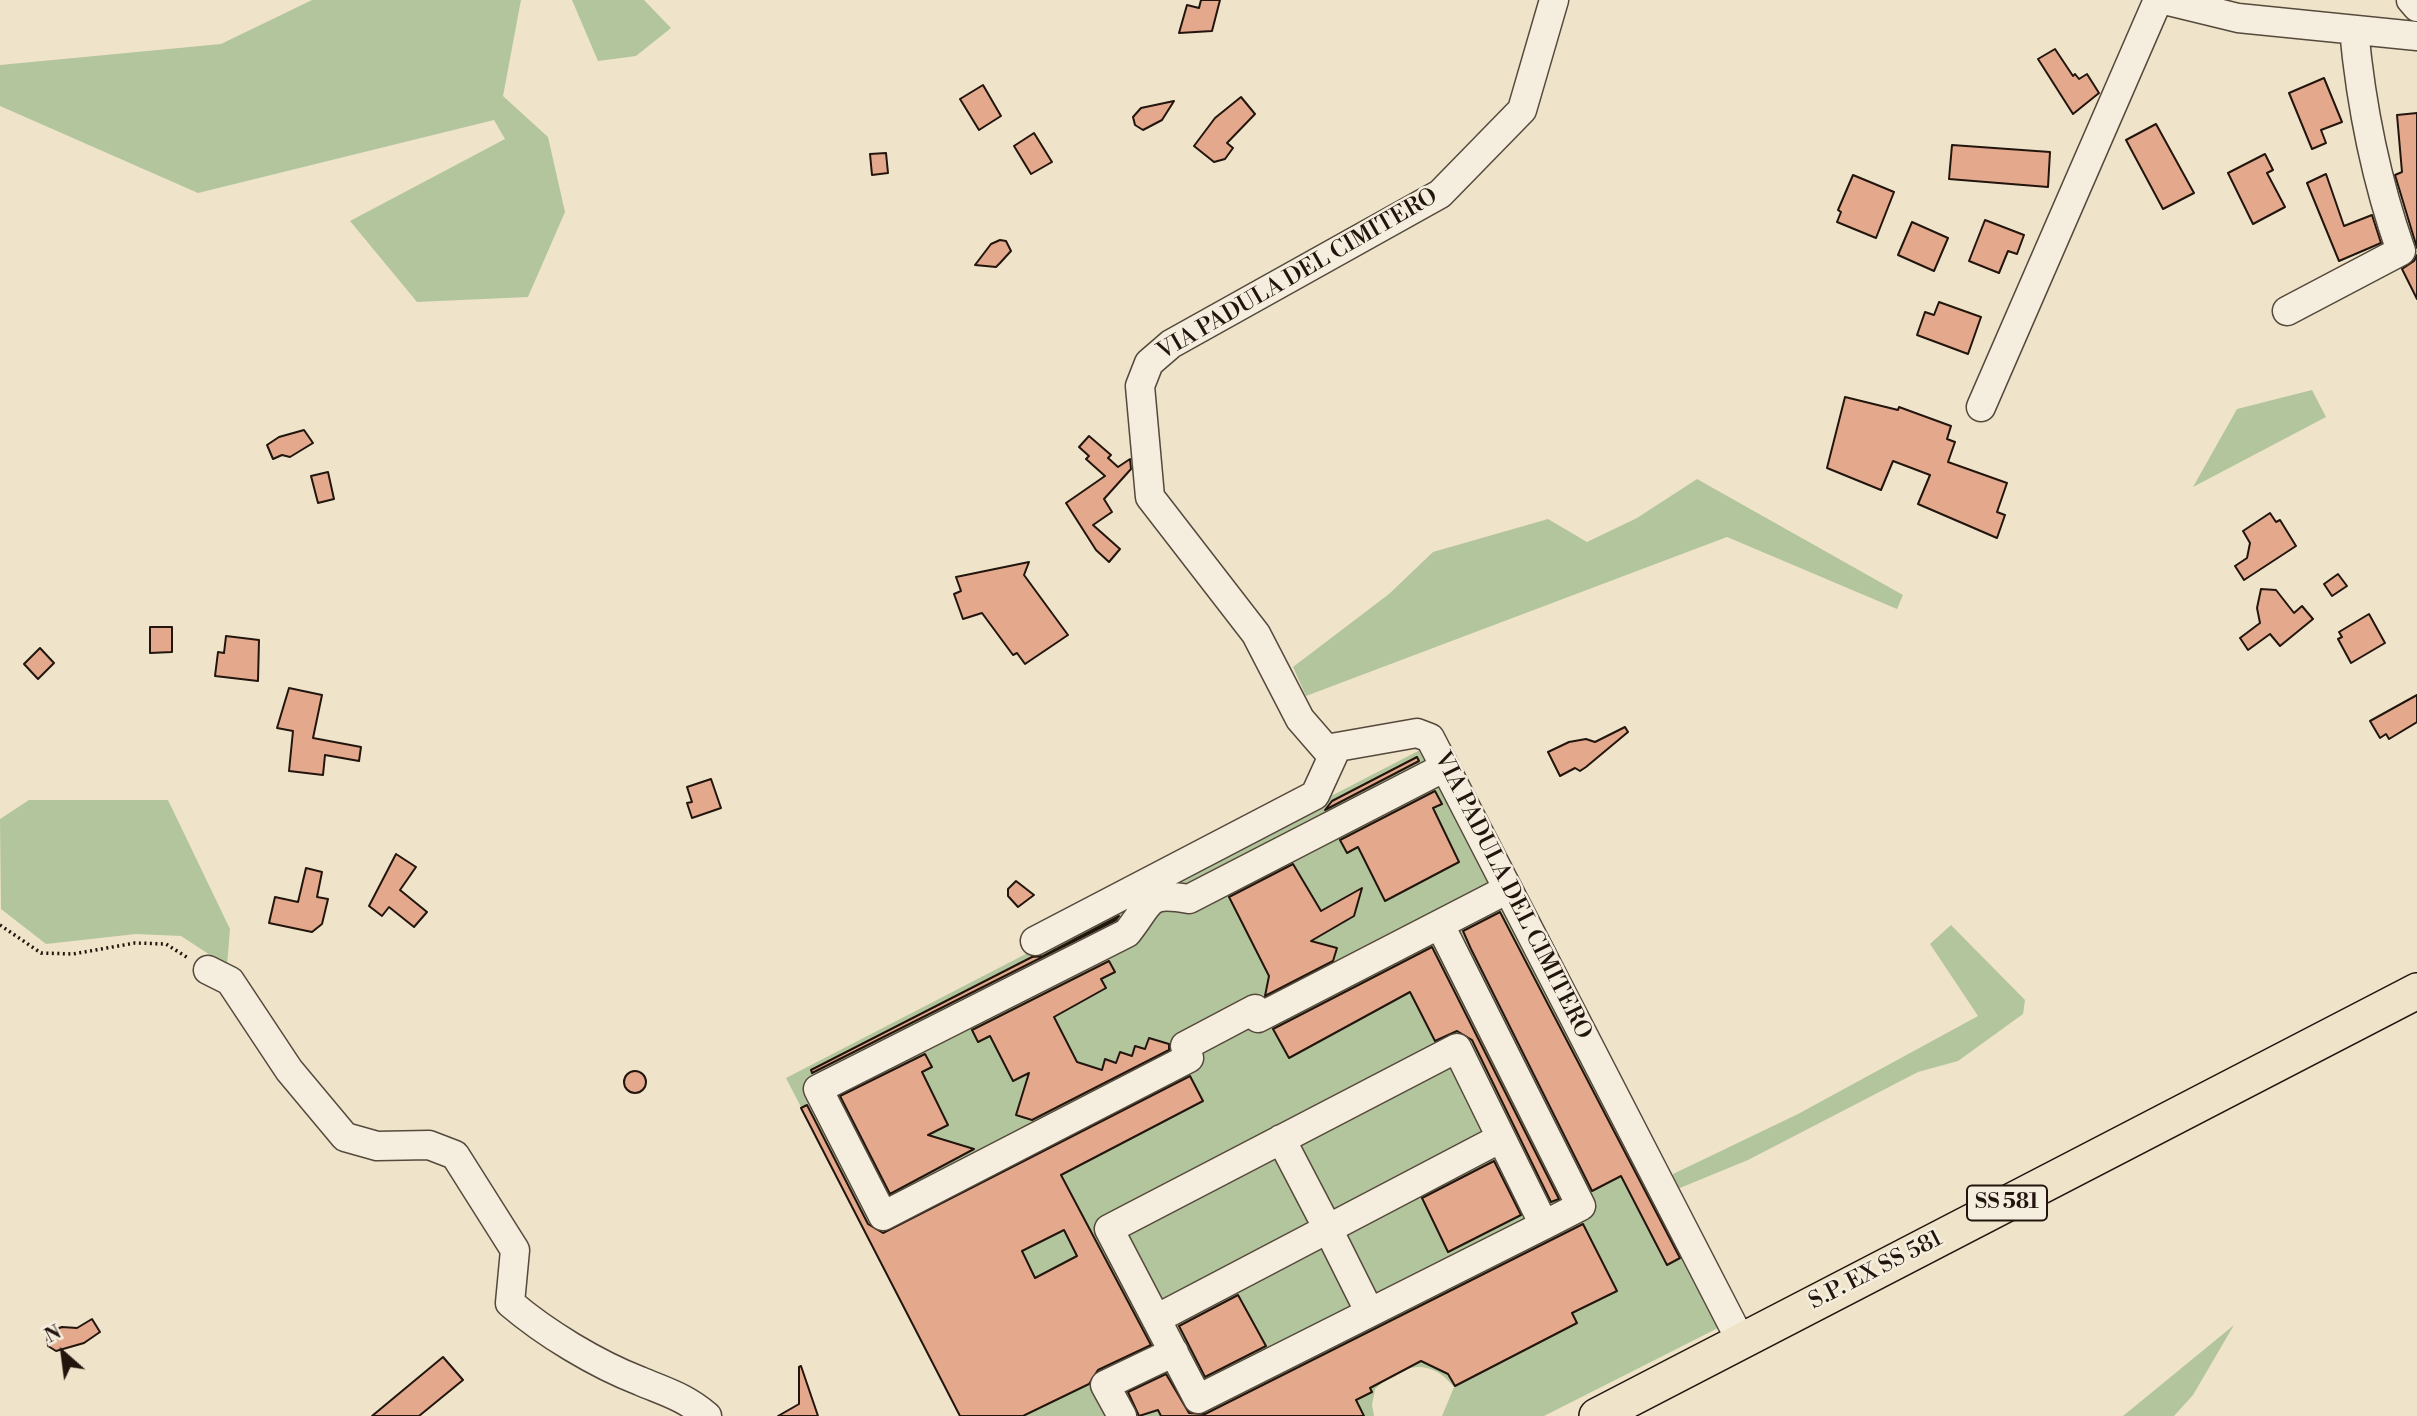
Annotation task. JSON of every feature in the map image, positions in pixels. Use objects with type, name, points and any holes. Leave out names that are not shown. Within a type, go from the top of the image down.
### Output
[{"type":"main road","name":"S.P. EX SS 581","points":[[1597,1416],[2417,990]]},
{"type":"street","name":"VIA PADULA DEL CIMITERO","points":[[1554,0],[1522,110],[1440,194],[1171,344],[1149,363],[1140,386],[1150,497],[1256,634],[1300,719],[1326,749],[1417,733],[1430,738],[1741,1341]]},
{"type":"street","points":[[1982,407],[2158,0]]},
{"type":"street","points":[[2164,0],[2238,18],[2417,36]]},
{"type":"street","points":[[2412,0],[2417,8]]},
{"type":"street","points":[[2287,311],[2401,251],[2383,200],[2358,73],[2354,30]]},
{"type":"street","points":[[1035,942],[1153,890],[1315,795],[1337,747]]},
{"type":"street","points":[[1153,890],[1189,899],[1445,767]]},
{"type":"street","points":[[1153,890],[1127,933],[818,1089],[883,1216],[1189,1058],[1185,1046],[1243,1015],[1255,1009],[1258,1018],[1508,890]]},
{"type":"street","points":[[1440,925],[1581,1206],[1544,1225],[1369,1311],[1198,1399],[1109,1228],[1457,1048],[1544,1225]]},
{"type":"street","points":[[208,970],[230,981],[296,1079],[345,1137],[377,1146],[429,1145],[454,1155],[515,1250],[510,1303],[547,1332],[640,1381],[668,1390],[707,1416]]},
{"type":"street","points":[[1156,1319],[1329,1232],[1501,1138]]},
{"type":"street","points":[[1281,1139],[1369,1311]]},
{"type":"street","points":[[1122,1416],[1105,1385],[1174,1352]]},
{"type":"path","points":[[0,925],[41,953],[73,954],[135,943],[166,944],[208,970]]},
{"type":"green space","points":[[312,0],[521,0],[503,96],[548,137],[565,212],[528,297],[417,302],[350,221],[505,139],[494,120],[198,193],[0,106],[0,65],[221,44]]},
{"type":"green space","points":[[572,0],[644,0],[671,28],[636,56],[598,61]]},
{"type":"green space","points":[[2312,390],[2326,417],[2193,487],[2237,409]]},
{"type":"green space","points":[[1697,479],[1903,595],[1897,609],[1727,537],[1306,696],[1293,667],[1389,594],[1433,552],[1548,519],[1587,542],[1637,518]]},
{"type":"green space","points":[[1422,749],[1720,1327],[1544,1416],[1442,1416],[1454,1387],[1435,1371],[1416,1367],[1395,1374],[1375,1389],[1372,1405],[1374,1416],[960,1416],[786,1078]]},
{"type":"green space","points":[[29,800],[168,800],[230,929],[227,966],[181,936],[136,934],[46,944],[1,909],[0,819]]},
{"type":"green space","points":[[1951,925],[2025,1000],[2023,1014],[1958,1061],[1918,1072],[1748,1160],[1675,1190],[1673,1174],[1798,1114],[1978,1016],[1930,944]]},
{"type":"green space","points":[[2234,1325],[2193,1395],[2174,1416],[2123,1416]]},
{"type":"building","points":[[1201,0],[1220,0],[1212,31],[1179,33],[1187,5],[1199,8]]},
{"type":"building","points":[[2055,49],[2073,76],[2075,74],[2079,79],[2087,74],[2099,93],[2073,114],[2038,59]]},
{"type":"building","points":[[2324,78],[2342,122],[2321,130],[2326,143],[2312,149],[2289,93]]},
{"type":"building","points":[[983,85],[1001,116],[979,130],[960,99]]},
{"type":"building","points":[[1241,97],[1255,114],[1227,143],[1233,148],[1225,159],[1214,162],[1194,146],[1215,118]]},
{"type":"building","points":[[1174,101],[1162,120],[1143,130],[1135,125],[1133,117],[1141,108]]},
{"type":"building","points":[[2417,113],[2417,248],[2395,175],[2402,172],[2397,115]]},
{"type":"building","points":[[2156,124],[2194,193],[2163,209],[2126,140]]},
{"type":"building","points":[[1034,133],[1052,162],[1031,174],[1014,146]]},
{"type":"building","points":[[1952,145],[2050,152],[2048,187],[1949,179]]},
{"type":"building","points":[[886,153],[888,173],[872,175],[870,154]]},
{"type":"building","points":[[2265,154],[2273,170],[2267,173],[2285,207],[2253,224],[2228,173]]},
{"type":"building","points":[[2326,174],[2344,226],[2372,215],[2381,243],[2339,261],[2307,183]]},
{"type":"building","points":[[1853,175],[1894,192],[1876,238],[1837,222],[1841,212],[1838,210]]},
{"type":"building","points":[[1985,220],[2024,235],[2017,254],[2008,251],[1999,273],[1969,261]]},
{"type":"building","points":[[1912,222],[1948,238],[1934,271],[1898,255]]},
{"type":"building","points":[[1000,240],[1006,241],[1011,251],[996,267],[975,265],[991,244]]},
{"type":"building","points":[[2417,255],[2417,299],[2402,269],[2414,261]]},
{"type":"building","points":[[1939,302],[1981,317],[1968,354],[1917,335],[1925,312],[1934,315]]},
{"type":"building","points":[[1845,397],[1898,410],[1899,407],[1951,426],[1947,439],[1955,442],[1948,462],[2007,483],[1997,512],[2005,515],[1997,538],[1918,504],[1930,475],[1893,461],[1881,490],[1827,468]]},
{"type":"building","points":[[304,430],[313,443],[290,457],[282,455],[273,459],[267,445],[279,437]]},
{"type":"building","points":[[1089,436],[1111,455],[1108,458],[1118,467],[1130,459],[1131,469],[1104,499],[1112,512],[1093,525],[1120,549],[1109,562],[1096,550],[1066,503],[1105,476],[1086,459],[1089,456],[1079,447]]},
{"type":"building","points":[[328,472],[334,499],[318,503],[311,476]]},
{"type":"building","points":[[2270,513],[2276,522],[2280,520],[2296,546],[2244,580],[2235,566],[2247,558],[2250,543],[2243,531]]},
{"type":"building","points":[[1029,562],[1024,575],[1068,635],[1025,664],[1017,653],[1013,655],[982,613],[963,619],[954,594],[961,591],[956,577]]},
{"type":"building","points":[[2338,574],[2347,586],[2332,596],[2324,584]]},
{"type":"building","points":[[2261,589],[2276,590],[2294,613],[2302,606],[2313,619],[2280,646],[2270,634],[2248,650],[2240,638],[2260,623],[2257,608]]},
{"type":"building","points":[[2369,614],[2385,643],[2351,663],[2338,639],[2342,637],[2339,632]]},
{"type":"building","points":[[150,627],[172,627],[172,652],[150,653]]},
{"type":"building","points":[[226,636],[259,640],[258,681],[215,676],[218,652],[224,653]]},
{"type":"building","points":[[40,648],[54,663],[38,679],[24,664]]},
{"type":"building","points":[[289,688],[322,695],[313,738],[361,747],[359,761],[325,755],[323,775],[289,771],[293,731],[277,728]]},
{"type":"building","points":[[2417,695],[2417,722],[2389,739],[2386,734],[2380,738],[2370,721]]},
{"type":"building","points":[[1625,727],[1628,732],[1586,767],[1580,771],[1575,768],[1560,776],[1548,752],[1569,742],[1586,739],[1595,742]]},
{"type":"building","points":[[1417,757],[1419,761],[1325,810],[1332,801]]},
{"type":"building","points":[[711,779],[721,808],[692,818],[687,803],[692,802],[687,787]]},
{"type":"building","points":[[1435,791],[1442,804],[1433,808],[1459,862],[1385,901],[1358,847],[1347,853],[1340,840]]},
{"type":"building","points":[[396,854],[416,867],[400,890],[427,912],[414,927],[389,907],[382,916],[369,906]]},
{"type":"building","points":[[1293,864],[1321,911],[1362,888],[1354,916],[1311,941],[1337,948],[1333,961],[1265,996],[1269,976],[1229,897]]},
{"type":"building","points":[[306,868],[322,872],[317,897],[328,899],[322,924],[312,932],[269,923],[275,897],[298,902]]},
{"type":"building","points":[[1016,881],[1034,895],[1018,907],[1008,896],[1008,889]]},
{"type":"building","points":[[1500,912],[1680,1258],[1667,1265],[1621,1176],[1592,1191],[1471,949],[1463,931]]},
{"type":"building","points":[[1119,916],[1116,920],[812,1073],[811,1070],[1032,957],[1043,956]]},
{"type":"building","points":[[1432,947],[1559,1199],[1551,1202],[1472,1040],[1457,1031],[1435,1041],[1410,992],[1289,1058],[1273,1029]]},
{"type":"building","points":[[1109,961],[1115,972],[1101,979],[1106,988],[1054,1017],[1077,1062],[1102,1070],[1105,1059],[1116,1063],[1120,1052],[1132,1056],[1135,1046],[1145,1049],[1149,1038],[1169,1044],[1169,1050],[1032,1120],[1016,1115],[1029,1073],[1013,1081],[990,1036],[978,1042],[972,1030]]},
{"type":"building","points":[[925,1054],[932,1067],[922,1072],[948,1125],[928,1135],[974,1149],[890,1194],[840,1096]]},
{"type":"building","points":[[635,1071],[643,1074],[646,1082],[643,1090],[635,1093],[627,1090],[624,1082],[627,1074]]},
{"type":"building","points":[[1190,1076],[1203,1101],[1061,1175],[1151,1345],[1098,1370],[1089,1384],[1023,1416],[960,1416],[801,1108],[807,1105],[868,1224],[883,1233]],"holes":[[[1064,1230],[1077,1256],[1035,1278],[1022,1251]]]},
{"type":"building","points":[[1494,1161],[1521,1215],[1448,1252],[1422,1198]]},
{"type":"building","points":[[1583,1224],[1617,1291],[1572,1313],[1577,1323],[1455,1386],[1448,1374],[1421,1361],[1370,1388],[1372,1392],[1356,1400],[1364,1416],[1161,1416],[1158,1410],[1139,1416],[1128,1392],[1166,1374],[1189,1413],[1205,1414]]},
{"type":"building","points":[[1238,1295],[1266,1346],[1205,1377],[1179,1326]]},
{"type":"building","points":[[92,1319],[100,1332],[84,1343],[56,1351],[48,1346],[47,1336],[54,1330],[62,1327],[77,1328]]},
{"type":"building","points":[[443,1357],[463,1380],[419,1416],[372,1416]]},
{"type":"building","points":[[801,1366],[818,1416],[778,1416],[799,1404]]}]
